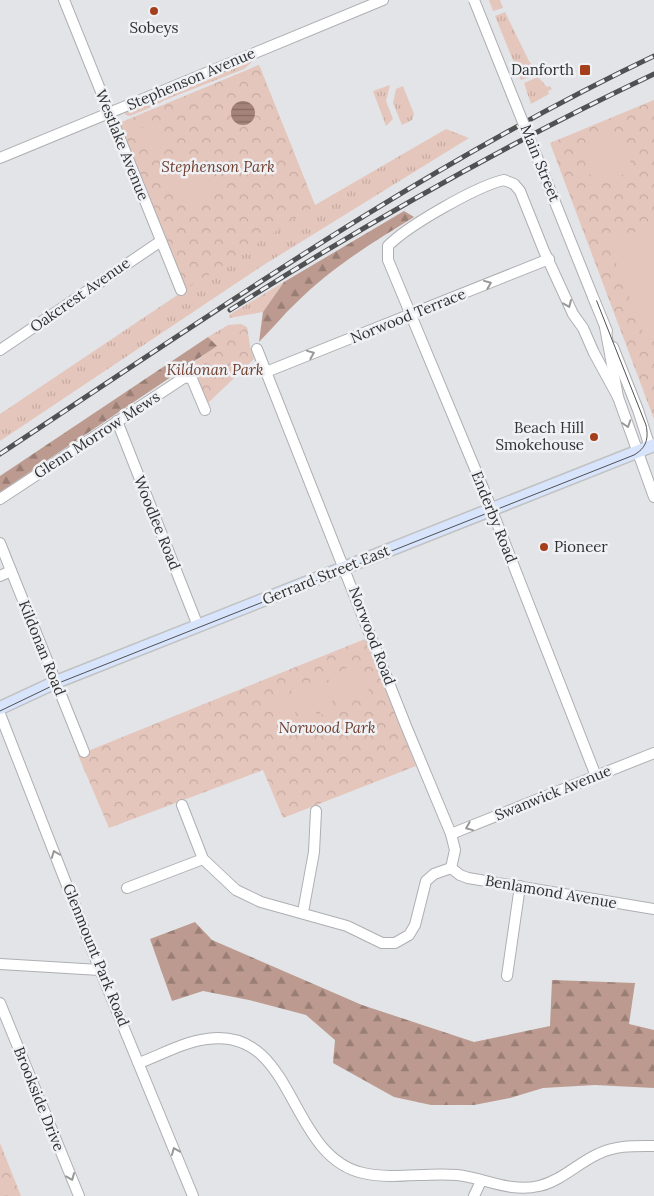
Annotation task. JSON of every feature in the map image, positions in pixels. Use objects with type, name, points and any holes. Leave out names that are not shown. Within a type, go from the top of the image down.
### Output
[{"type":"main road","name":"Gerrard Street East","points":[[0,708],[56,682],[652,446]]},
{"type":"street","name":"Westlake Avenue","points":[[64,0],[181,290]]},
{"type":"street","name":"Stephenson Avenue","points":[[0,158],[383,0]]},
{"type":"street","name":"Main Street","points":[[474,0],[652,446]]},
{"type":"street","name":"Main Street","points":[[388,260],[388,246],[471,192],[504,180],[514,184],[520,191],[573,314],[583,328],[594,354],[618,397]]},
{"type":"street","name":"Oakcrest Avenue","points":[[0,350],[160,241]]},
{"type":"street","name":"Norwood Terrace","points":[[266,372],[549,259]]},
{"type":"street","name":"Enderby Road","points":[[388,260],[491,510],[596,776]]},
{"type":"street","name":"Main Street","points":[[605,326],[618,397],[636,452],[654,497]]},
{"type":"street","name":"Norwood Road","points":[[257,349],[417,753],[452,834],[455,850],[451,868]]},
{"type":"street","name":"Glenn Morrow Mews","points":[[0,499],[185,378],[192,379],[205,410]]},
{"type":"street","name":"Woodlee Road","points":[[117,421],[198,626]]},
{"type":"street","name":"Kildonan Road","points":[[0,542],[84,752]]},
{"type":"street","points":[[0,576],[11,571]]},
{"type":"street","name":"Glenmount Park Road","points":[[0,714],[100,970],[193,1196]]},
{"type":"street","name":"Swanwick Avenue","points":[[452,834],[654,753]]},
{"type":"street","points":[[182,805],[203,859],[225,882],[248,897],[348,926],[382,943],[400,942],[407,937],[413,930],[426,881],[434,874],[451,868]]},
{"type":"street","points":[[303,912],[314,852],[316,811]]},
{"type":"street","points":[[127,888],[203,859]]},
{"type":"street","name":"Benlamond Avenue","points":[[451,868],[468,878],[654,909]]},
{"type":"street","points":[[506,976],[520,886]]},
{"type":"street","points":[[0,964],[100,970]]},
{"type":"street","name":"Brookside Drive","points":[[0,1002],[78,1196]]},
{"type":"street","points":[[139,1063],[202,1040],[227,1039],[244,1044],[269,1062],[324,1151],[347,1167],[370,1174],[444,1174],[512,1188],[539,1186],[555,1180],[606,1150],[654,1146]]},
{"type":"street","points":[[474,1196],[481,1181]]},
{"type":"green space","points":[[489,0],[500,0],[503,8],[493,11]]},
{"type":"green space","points":[[505,12],[529,61],[539,74],[521,80],[495,16]]},
{"type":"green space","points":[[254,60],[244,69],[154,106],[153,102]]},
{"type":"green space","name":"Stephenson Park","points":[[259,65],[315,205],[446,129],[469,138],[262,266],[0,441],[0,414],[185,290],[120,128],[122,122],[153,109],[154,114]]},
{"type":"green space","name":"Stephenson Park","points":[[259,65],[315,206],[185,290],[120,128],[122,122]]},
{"type":"green space","points":[[538,77],[547,87],[550,86],[552,89],[548,91],[549,94],[531,104],[524,83]]},
{"type":"green space","points":[[390,85],[386,101],[393,119],[386,126],[373,91]]},
{"type":"green space","points":[[403,86],[414,114],[412,120],[402,125],[393,103],[396,89]]},
{"type":"green space","points":[[654,100],[654,419],[550,143]]},
{"type":"green space","points":[[150,103],[152,107],[130,116],[125,113]]},
{"type":"green space","points":[[155,123],[166,151],[150,158],[138,129]]},
{"type":"green space","points":[[616,132],[625,141],[630,150],[631,159],[629,167],[624,174],[616,179],[594,183],[579,149],[582,145]]},
{"type":"green space","points":[[192,157],[199,158],[210,165],[213,171],[214,184],[207,197],[187,203],[175,197],[164,172],[167,165],[175,166]]},
{"type":"green space","points":[[404,211],[414,217],[368,246],[323,278],[259,342],[263,312],[284,282]]},
{"type":"green space","points":[[654,228],[654,340],[647,343],[607,239]]},
{"type":"green space","points":[[284,282],[263,312],[229,318],[229,315]]},
{"type":"green space","points":[[241,324],[247,327],[251,352],[194,375],[187,368],[216,346],[208,337],[228,325]]},
{"type":"green space","name":"Kildonan Park","points":[[247,327],[249,344],[254,359],[208,403],[194,375],[187,368]]},
{"type":"green space","points":[[208,337],[217,346],[0,492],[0,476]]},
{"type":"green space","name":"Norwood Park","points":[[365,639],[416,766],[283,818],[263,770],[109,828],[78,755]]},
{"type":"green space","points":[[359,664],[371,696],[357,701],[344,669]]},
{"type":"green space","points":[[341,671],[353,703],[339,708],[327,676]]},
{"type":"green space","points":[[323,677],[335,709],[321,715],[309,683]]},
{"type":"green space","points":[[305,684],[317,716],[303,722],[291,690]]},
{"type":"green space","points":[[287,691],[299,723],[285,729],[273,697]]},
{"type":"green space","points":[[195,922],[212,940],[362,1005],[474,1042],[550,1026],[552,980],[635,983],[629,1024],[654,1030],[654,1088],[595,1085],[543,1088],[510,1098],[474,1105],[431,1105],[394,1097],[333,1063],[335,1040],[306,1015],[249,1000],[203,991],[172,1001],[150,939]]},
{"type":"green space","points":[[0,1143],[21,1196],[0,1196]]},
{"type":"shaded area","points":[[243,101],[248,102],[254,108],[254,118],[248,124],[243,125],[238,124],[232,118],[231,113],[232,108],[238,102]]},
{"type":"tram line","points":[[0,711],[56,684],[634,455],[644,446],[647,439],[646,425],[477,0]]},
{"type":"railway","points":[[0,454],[320,243],[402,193],[568,99],[654,56]]},
{"type":"railway","points":[[230,310],[334,246],[439,185],[599,100],[654,74]]},
{"type":"place","name":"Sobeys","points":[[154,11]]},
{"type":"place","name":"Danforth","points":[[585,70]]},
{"type":"place","name":"Beach Hill Smokehouse","points":[[594,437]]},
{"type":"place","name":"Pioneer","points":[[544,547]]}]
